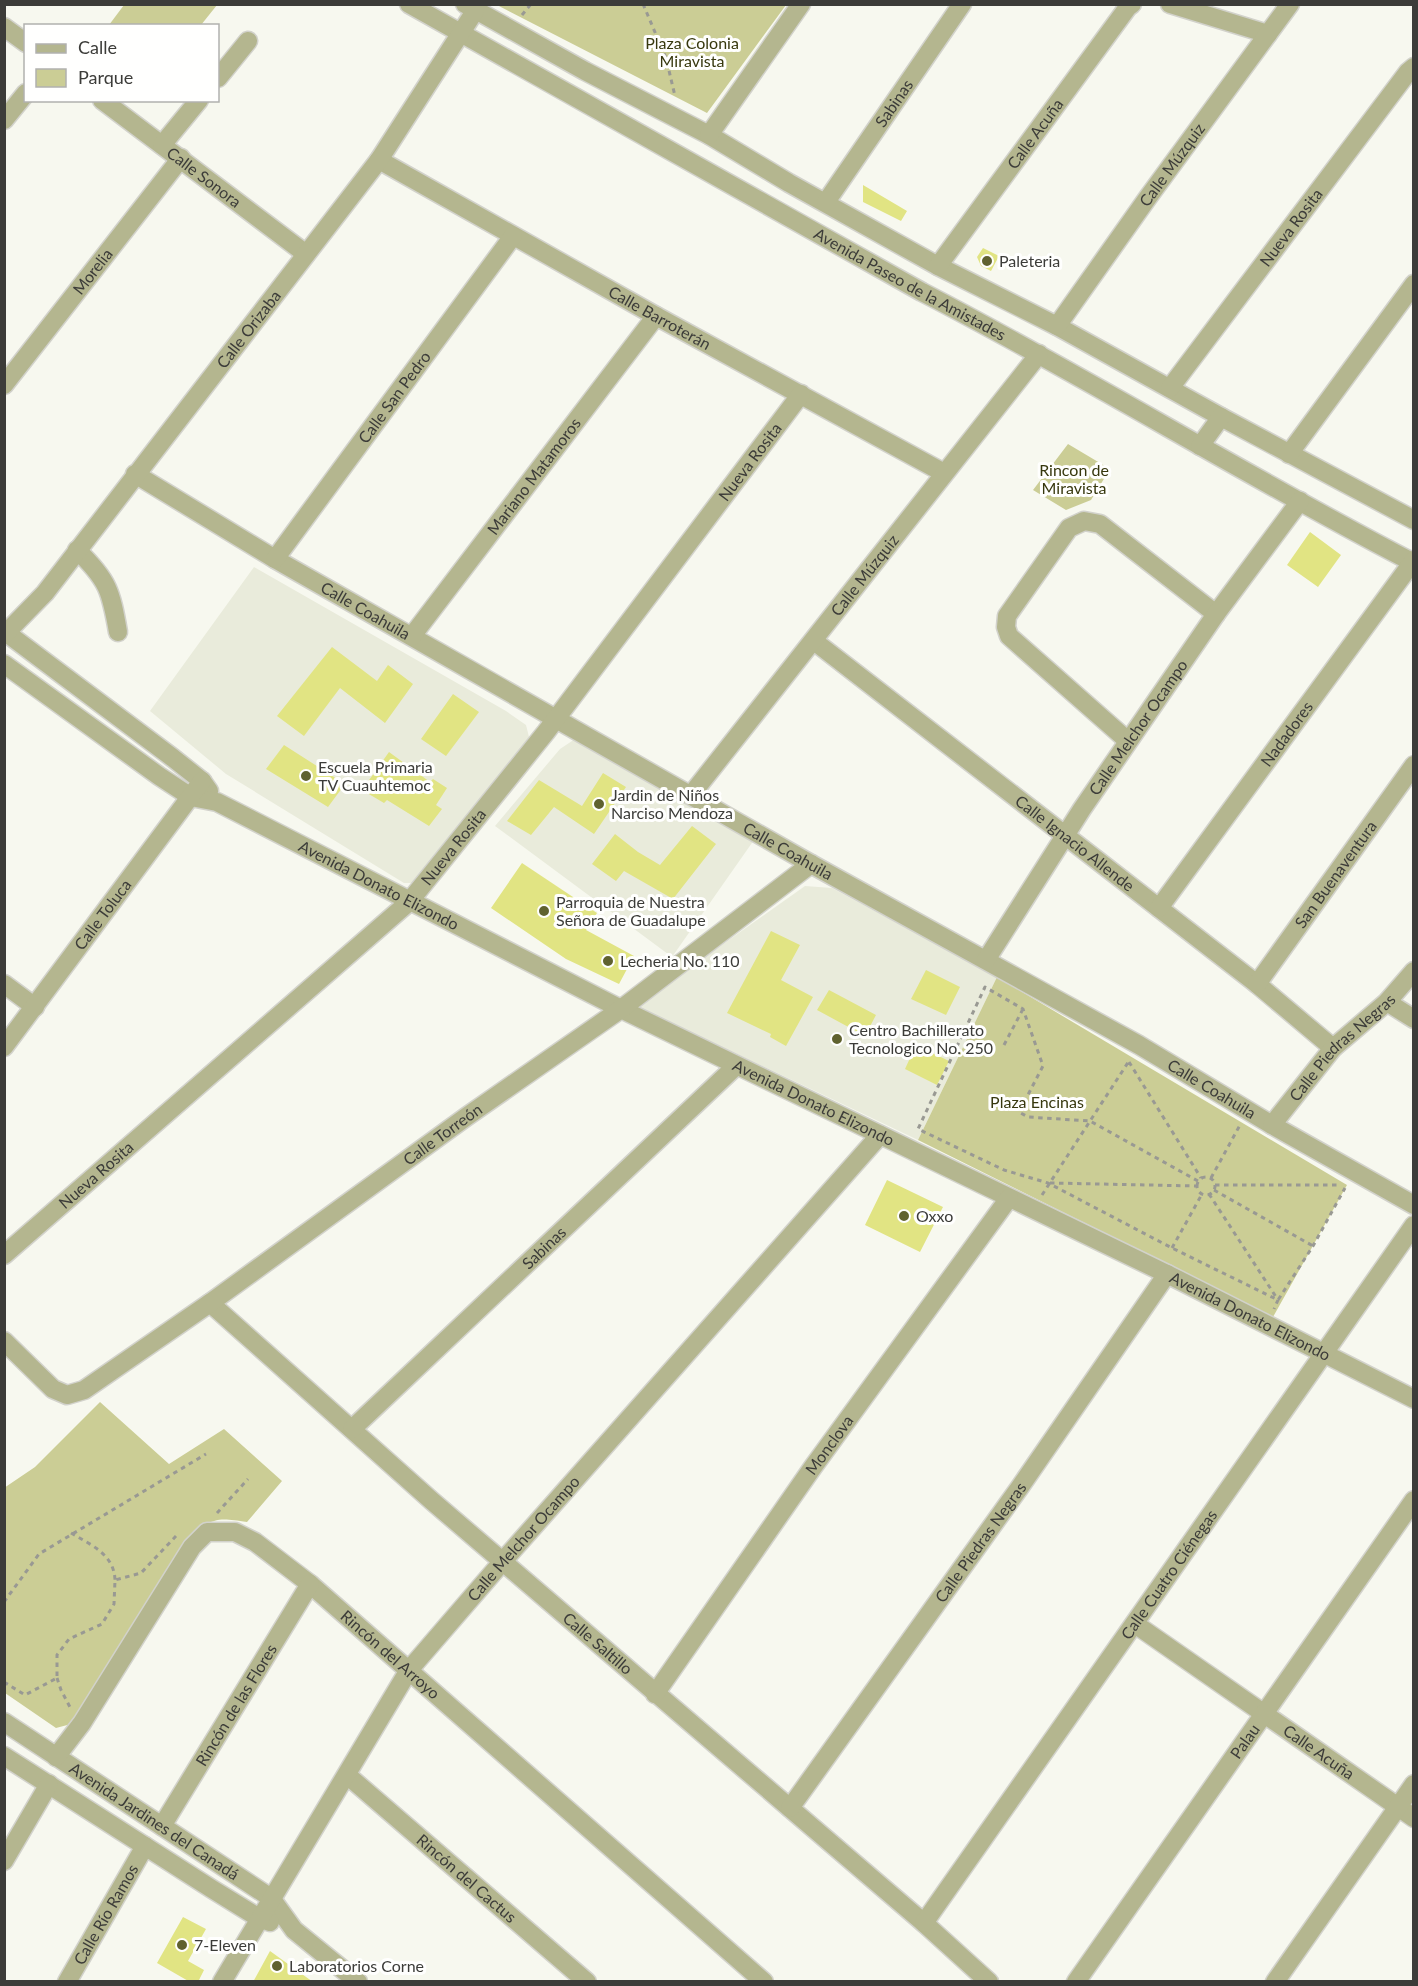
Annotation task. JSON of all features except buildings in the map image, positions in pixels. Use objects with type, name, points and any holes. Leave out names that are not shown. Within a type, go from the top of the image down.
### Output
[{"type":"street","name":"Avenida Paseo de la Amistades","points":[[409,4],[922,292],[992,328],[1200,446],[1413,561]]},
{"type":"street","points":[[709,135],[801,4]]},
{"type":"street","name":"Sabinas","points":[[826,202],[962,4]]},
{"type":"street","name":"Calle Acuña","points":[[938,266],[1132,4]]},
{"type":"street","points":[[1170,4],[1268,34]]},
{"type":"street","name":"Calle Múzquiz","points":[[1057,326],[1290,4]]},
{"type":"street","name":"Avenida Paseo de la Amistades","points":[[470,8],[709,135],[789,183],[938,266],[1057,326],[1289,454],[1411,514]]},
{"type":"street","name":"Calle Orizaba","points":[[5,633],[45,593],[379,160],[460,34],[470,8]]},
{"type":"street","points":[[4,27],[24,42]]},
{"type":"street","points":[[219,77],[248,41]]},
{"type":"street","name":"Nueva Rosita","points":[[1170,388],[1413,67]]},
{"type":"street","points":[[4,120],[24,95]]},
{"type":"street","name":"Calle Sonora","points":[[105,102],[306,254]]},
{"type":"street","points":[[162,145],[197,102]]},
{"type":"street","name":"Morelia","points":[[4,386],[181,159]]},
{"type":"street","name":"Calle Barroterán","points":[[379,160],[656,316],[944,473]]},
{"type":"street","points":[[776,210],[789,183]]},
{"type":"street","name":"Calle San Pedro","points":[[275,559],[513,236]]},
{"type":"street","points":[[1289,454],[1413,284]]},
{"type":"street","points":[[992,328],[1005,300]]},
{"type":"street","name":"Mariano Matamoros","points":[[412,636],[656,316]]},
{"type":"street","name":"Calle Múzquiz","points":[[691,795],[1039,354]]},
{"type":"street","name":"Nueva Rosita","points":[[4,1255],[409,902],[556,718],[801,394]]},
{"type":"street","points":[[1200,446],[1221,417]]},
{"type":"street","name":"Calle Coahuila","points":[[135,474],[275,559],[811,864],[1140,1046],[1272,1125],[1413,1205]]},
{"type":"street","name":"Calle Melchor Ocampo","points":[[986,960],[1128,741],[1216,614],[1300,501]]},
{"type":"street","points":[[1128,741],[1009,636],[1006,627],[1007,616],[1069,528],[1084,521],[1100,524],[1216,614]]},
{"type":"street","points":[[77,550],[104,579],[113,603],[118,632]]},
{"type":"street","name":"Nadadores","points":[[1159,908],[1413,561]]},
{"type":"street","name":"Avenida Donato Elizondo","points":[[5,633],[202,782],[217,802]]},
{"type":"street","name":"Calle Ignacio Allende","points":[[814,641],[1257,984],[1333,1048]]},
{"type":"street","name":"Avenida Donato Elizondo","points":[[4,664],[191,797],[217,802],[621,1009],[1167,1274],[1413,1399]]},
{"type":"street","name":"San Buenaventura","points":[[1257,984],[1413,765]]},
{"type":"street","name":"Calle Toluca","points":[[4,1047],[202,782]]},
{"type":"street","name":"Calle Torreón","points":[[4,1341],[53,1389],[68,1395],[84,1390],[210,1303],[466,1117],[621,1009],[811,864]]},
{"type":"street","name":"Calle Piedras Negras","points":[[1272,1125],[1333,1048],[1387,1002],[1413,971]]},
{"type":"street","points":[[4,984],[35,1006]]},
{"type":"street","points":[[1387,1002],[1413,1019]]},
{"type":"street","name":"Sabinas","points":[[352,1429],[736,1066]]},
{"type":"street","name":"Calle Melchor Ocampo","points":[[222,1982],[409,1670],[880,1135]]},
{"type":"street","name":"Monclova","points":[[655,1694],[813,1467],[1009,1198]]},
{"type":"street","name":"Calle Cuatro Ciénegas","points":[[924,1923],[1413,1225]]},
{"type":"street","name":"Calle Piedras Negras","points":[[790,1808],[1020,1487],[1167,1274]]},
{"type":"street","name":"Calle Saltillo","points":[[210,1303],[655,1694],[924,1923],[989,1982]]},
{"type":"street","name":"Palau","points":[[1076,1982],[1413,1500]]},
{"type":"street","name":"Rincón del Arroyo","points":[[56,1757],[82,1723],[192,1547],[207,1532],[235,1532],[255,1542],[310,1584],[764,1982]]},
{"type":"street","name":"Rincón de las Flores","points":[[162,1826],[310,1584]]},
{"type":"street","name":"Calle Acuña","points":[[1135,1624],[1413,1818]]},
{"type":"street","name":"Avenida Jardines del Canadá","points":[[4,1722],[271,1898],[294,1930],[358,1982]]},
{"type":"street","name":"Avenida Jardines del Canadá","points":[[4,1756],[259,1918],[294,1930]]},
{"type":"street","name":"Rincón del Cactus","points":[[346,1775],[586,1982]]},
{"type":"street","points":[[4,1861],[49,1784]]},
{"type":"street","points":[[1275,1982],[1413,1784]]},
{"type":"street","name":"Calle Río Ramos","points":[[67,1982],[145,1846]]},
{"type":"path","points":[[644,4],[666,58],[676,97],[672,117]]},
{"type":"path","points":[[1198,1182],[1090,1121],[1028,1117],[1019,1112],[1043,1066],[1023,1009],[985,987],[918,1129],[1004,1170],[1048,1183],[1278,1300]]},
{"type":"path","points":[[1004,1045],[1023,1009]]},
{"type":"path","points":[[1048,1183],[1129,1061]]},
{"type":"path","points":[[1129,1061],[1139,1067]]},
{"type":"path","points":[[1129,1061],[1198,1182],[1198,1190],[1202,1194],[1209,1194]]},
{"type":"path","points":[[1249,1130],[1239,1125],[1211,1178],[1214,1188],[1313,1246]]},
{"type":"path","points":[[1048,1183],[1198,1182],[1205,1176],[1211,1178]]},
{"type":"path","points":[[1337,1180],[1347,1185]]},
{"type":"path","points":[[1209,1194],[1214,1188],[1347,1185]]},
{"type":"path","points":[[1278,1300],[1313,1246],[1347,1185]]},
{"type":"path","points":[[1172,1248],[1202,1194]]},
{"type":"path","points":[[1209,1194],[1278,1300]]},
{"type":"path","points":[[4,1602],[39,1554],[206,1455]]},
{"type":"path","points":[[216,1515],[248,1479]]},
{"type":"path","points":[[115,1580],[141,1573],[181,1531]]},
{"type":"path","points":[[71,1533],[102,1551],[115,1569],[114,1604],[102,1624],[69,1639],[57,1655],[57,1678],[65,1701],[82,1723]]},
{"type":"path","points":[[4,1682],[26,1695],[57,1678]]},
{"type":"shaded area","points":[[254,567],[506,711],[526,725],[529,737],[416,883],[404,883],[226,774],[150,711]]},
{"type":"shaded area","points":[[581,735],[761,830],[672,957],[495,826],[560,749]]},
{"type":"shaded area","name":"Centro Bachillerato Tecnologico No. 250","points":[[805,886],[832,888],[997,977],[918,1140],[636,1006]]},
{"type":"green space","points":[[124,4],[217,5],[202,24],[110,24]]},
{"type":"green space","name":"Plaza Colonia Miravista","points":[[497,5],[786,5],[707,113]]},
{"type":"green space","name":"Rincon de Miravista","points":[[1068,444],[1110,469],[1091,500],[1066,510],[1033,490]]},
{"type":"green space","name":"Plaza Encinas","points":[[997,977],[1347,1185],[1273,1317],[918,1140]]},
{"type":"green space","points":[[100,1402],[169,1464],[224,1429],[282,1481],[247,1522],[213,1521],[193,1533],[71,1724],[56,1728],[5,1693],[4,1488],[35,1467]]},
{"type":"place","name":"Paleteria","points":[[987,261]]},
{"type":"place","name":"Escuela Primaria TV Cuauhtemoc","points":[[306,776]]},
{"type":"place","name":"Jardin de Niños Narciso Mendoza","points":[[599,804]]},
{"type":"place","name":"Parroquia de Nuestra Señora de Guadalupe","points":[[544,911]]},
{"type":"place","name":"Lecheria No. 110","points":[[608,961]]},
{"type":"place","name":"Centro Bachillerato Tecnologico No. 250","points":[[837,1039]]},
{"type":"place","name":"Oxxo","points":[[904,1216]]},
{"type":"place","name":"7-Eleven","points":[[182,1945]]},
{"type":"place","name":"Laboratorios Corne","points":[[277,1966]]}]
